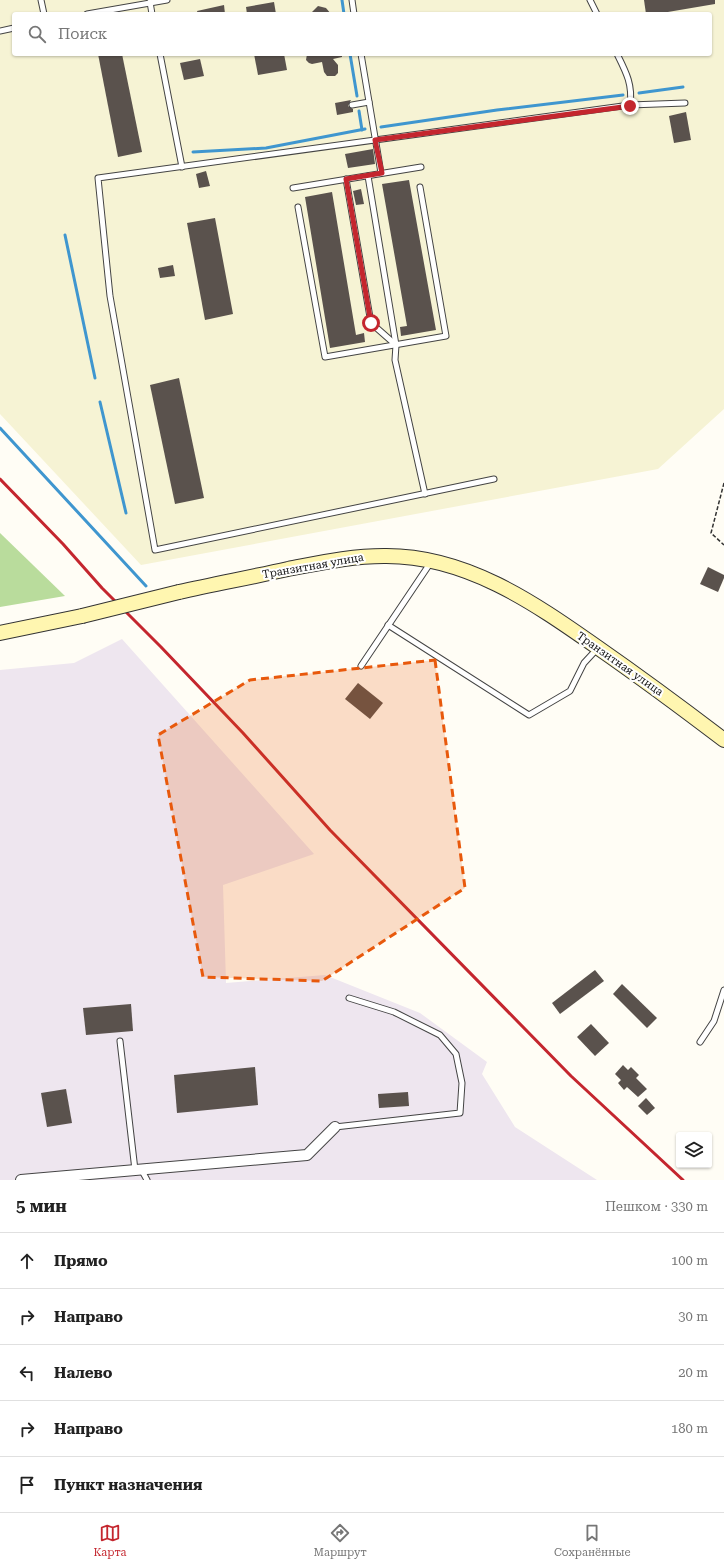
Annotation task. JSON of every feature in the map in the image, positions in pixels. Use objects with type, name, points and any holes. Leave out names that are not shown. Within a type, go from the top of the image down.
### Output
[{"type":"main road","name":"Транзитная улица","points":[[0,634],[82,616],[179,592],[352,557],[385,556],[414,558],[446,564],[483,576],[520,596],[634,672],[724,740]]},
{"type":"street","points":[[20,1180],[307,1155],[335,1127]]},
{"type":"lane","points":[[41,0],[44,12]]},
{"type":"lane","points":[[98,12],[167,0]]},
{"type":"lane","points":[[352,0],[354,12]]},
{"type":"lane","points":[[590,0],[596,12]]},
{"type":"lane","points":[[150,2],[152,12]]},
{"type":"lane","points":[[0,31],[12,28]]},
{"type":"lane","points":[[160,56],[182,167]]},
{"type":"lane","points":[[361,56],[382,173]]},
{"type":"lane","points":[[618,56],[628,77],[631,97],[630,106]]},
{"type":"lane","points":[[352,104],[369,102]]},
{"type":"lane","points":[[494,480],[156,550],[110,296],[98,178],[630,106],[685,103]]},
{"type":"lane","points":[[292,188],[421,167]]},
{"type":"lane","points":[[368,176],[396,345],[395,360],[425,494]]},
{"type":"lane","points":[[346,179],[371,323],[396,345]]},
{"type":"lane","points":[[298,207],[325,357],[446,336],[420,187]]},
{"type":"lane","points":[[361,666],[431,561]]},
{"type":"lane","points":[[388,625],[529,715],[570,691],[584,663],[599,648]]},
{"type":"lane","points":[[700,1042],[714,1021],[724,990]]},
{"type":"lane","points":[[335,1127],[460,1113],[462,1083],[456,1054],[440,1035],[394,1012],[348,998]]},
{"type":"lane","points":[[120,1041],[138,1170],[147,1180]]},
{"type":"path","points":[[724,483],[710,533],[724,545]]},
{"type":"highlighted area","points":[[435,660],[465,888],[322,981],[203,977],[158,735],[250,680]]},
{"type":"shaded area","points":[[0,0],[724,0],[724,409],[658,469],[141,565],[0,414]]},
{"type":"shaded area","points":[[122,639],[314,854],[223,885],[226,983],[325,975],[420,1013],[487,1062],[482,1074],[515,1127],[597,1180],[0,1180],[0,670],[74,663]]},
{"type":"green space","points":[[0,533],[65,596],[0,607]]},
{"type":"building","points":[[644,0],[715,0],[715,4],[668,12],[646,12]]},
{"type":"building","points":[[274,2],[276,12],[247,12],[246,7]]},
{"type":"building","points":[[224,5],[225,12],[197,12]]},
{"type":"building","points":[[318,6],[326,8],[329,12],[312,12]]},
{"type":"building","points":[[98,56],[122,56],[142,152],[118,157]]},
{"type":"building","points":[[254,56],[284,56],[287,70],[258,75]]},
{"type":"building","points":[[307,56],[342,56],[333,59],[338,65],[338,73],[335,76],[327,76],[324,72],[322,62],[312,64],[306,60]]},
{"type":"building","points":[[200,59],[204,76],[184,80],[180,63]]},
{"type":"building","points":[[351,100],[348,106],[353,109],[353,112],[337,115],[335,103]]},
{"type":"building","points":[[686,112],[691,140],[674,143],[669,116]]},
{"type":"building","points":[[373,149],[375,164],[348,168],[345,154]]},
{"type":"building","points":[[206,171],[210,186],[199,188],[196,174]]},
{"type":"building","points":[[409,180],[436,330],[401,336],[400,327],[407,326],[382,184]]},
{"type":"building","points":[[361,189],[364,204],[356,205],[353,191]]},
{"type":"building","points":[[332,192],[356,335],[364,333],[365,342],[330,348],[305,197]]},
{"type":"building","points":[[215,218],[233,314],[205,320],[187,223]]},
{"type":"building","points":[[173,265],[175,276],[160,278],[158,268]]},
{"type":"building","points":[[179,378],[204,498],[175,504],[150,385]]},
{"type":"building","points":[[708,567],[724,575],[718,592],[700,584]]},
{"type":"building","points":[[358,683],[383,703],[370,719],[345,699]]},
{"type":"building","points":[[595,970],[604,981],[560,1014],[552,1003]]},
{"type":"building","points":[[622,984],[657,1018],[647,1028],[613,994]]},
{"type":"building","points":[[131,1004],[133,1031],[86,1035],[83,1008]]},
{"type":"building","points":[[591,1024],[609,1043],[595,1056],[577,1037]]},
{"type":"building","points":[[623,1065],[628,1070],[631,1067],[639,1075],[636,1078],[647,1089],[638,1097],[627,1087],[624,1090],[618,1083],[621,1080],[615,1074]]},
{"type":"building","points":[[255,1067],[258,1105],[177,1113],[174,1075]]},
{"type":"building","points":[[66,1089],[72,1123],[47,1127],[41,1093]]},
{"type":"building","points":[[408,1092],[409,1106],[379,1108],[378,1094]]},
{"type":"building","points":[[646,1098],[655,1108],[647,1115],[638,1106]]},
{"type":"waterway","points":[[342,0],[344,12]]},
{"type":"waterway","points":[[350,56],[357,96]]},
{"type":"waterway","points":[[639,93],[683,87]]},
{"type":"waterway","points":[[381,127],[497,110],[623,95]]},
{"type":"waterway","points":[[359,111],[362,130]]},
{"type":"waterway","points":[[193,152],[266,148],[365,129]]},
{"type":"waterway","points":[[65,235],[95,378]]},
{"type":"waterway","points":[[100,402],[126,513]]},
{"type":"waterway","points":[[0,428],[146,586]]},
{"type":"railway","points":[[0,479],[63,544],[102,588],[243,733],[330,830],[571,1076],[683,1180]]},
{"type":"route","points":[[371,323],[346,179],[382,173],[375,140],[630,106]]}]
